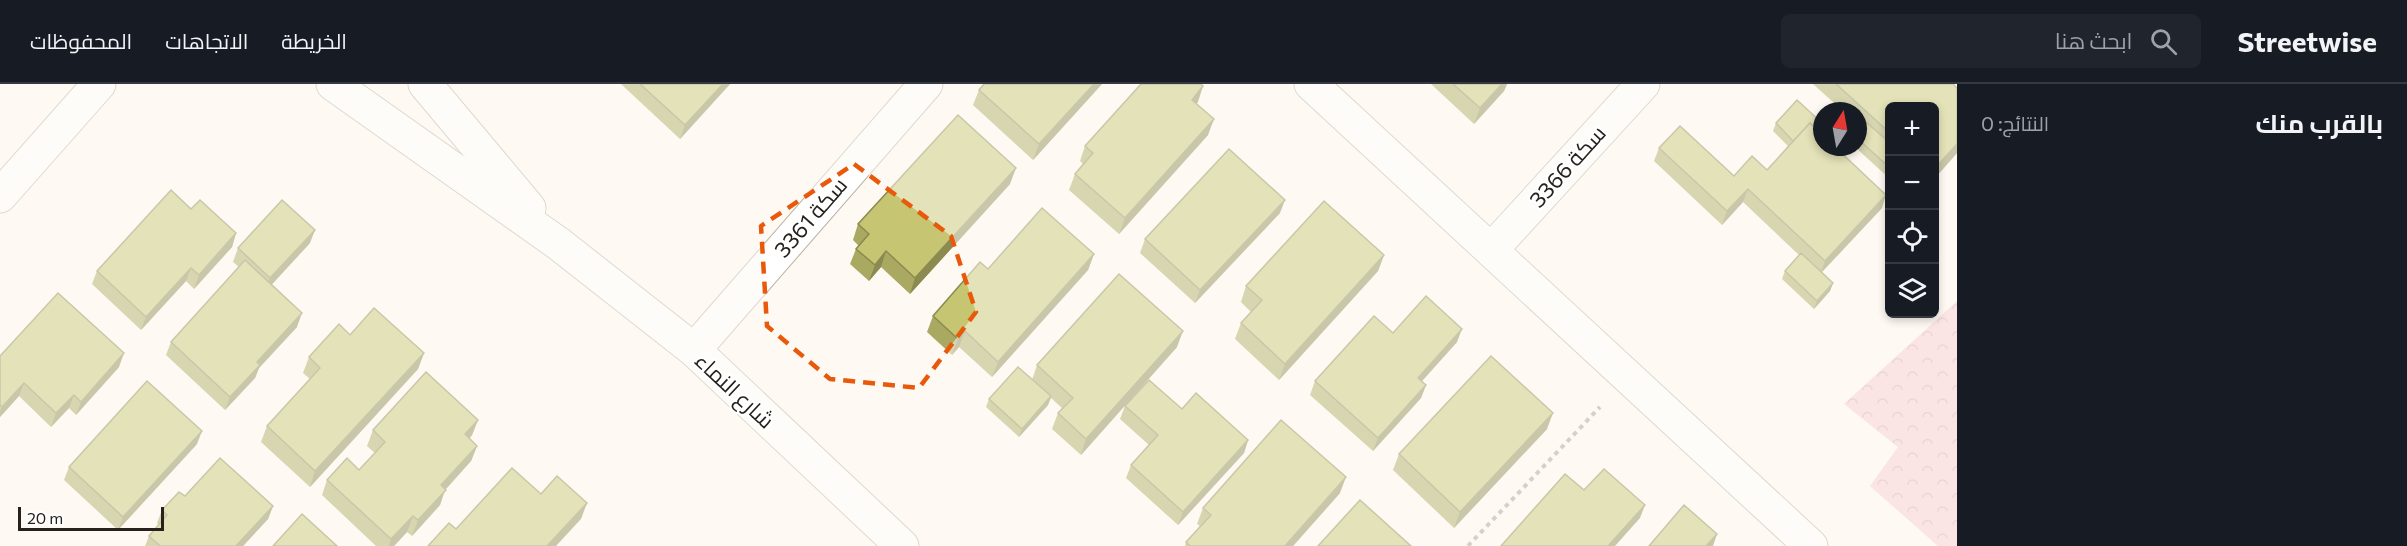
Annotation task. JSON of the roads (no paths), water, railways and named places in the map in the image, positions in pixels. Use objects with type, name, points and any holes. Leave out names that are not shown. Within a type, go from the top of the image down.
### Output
[{"type":"street","points":[[0,196],[99,84]]},
{"type":"street","name":"شارع النماء","points":[[333,84],[559,244],[694,350],[902,546]]},
{"type":"street","name":"شارع النماء","points":[[425,84],[559,244]]},
{"type":"street","name":"سكة 3361","points":[[694,350],[926,84]]},
{"type":"street","points":[[1311,84],[1630,376],[1811,546]]},
{"type":"street","name":"سكة 3366","points":[[1492,249],[1643,84]]}]
